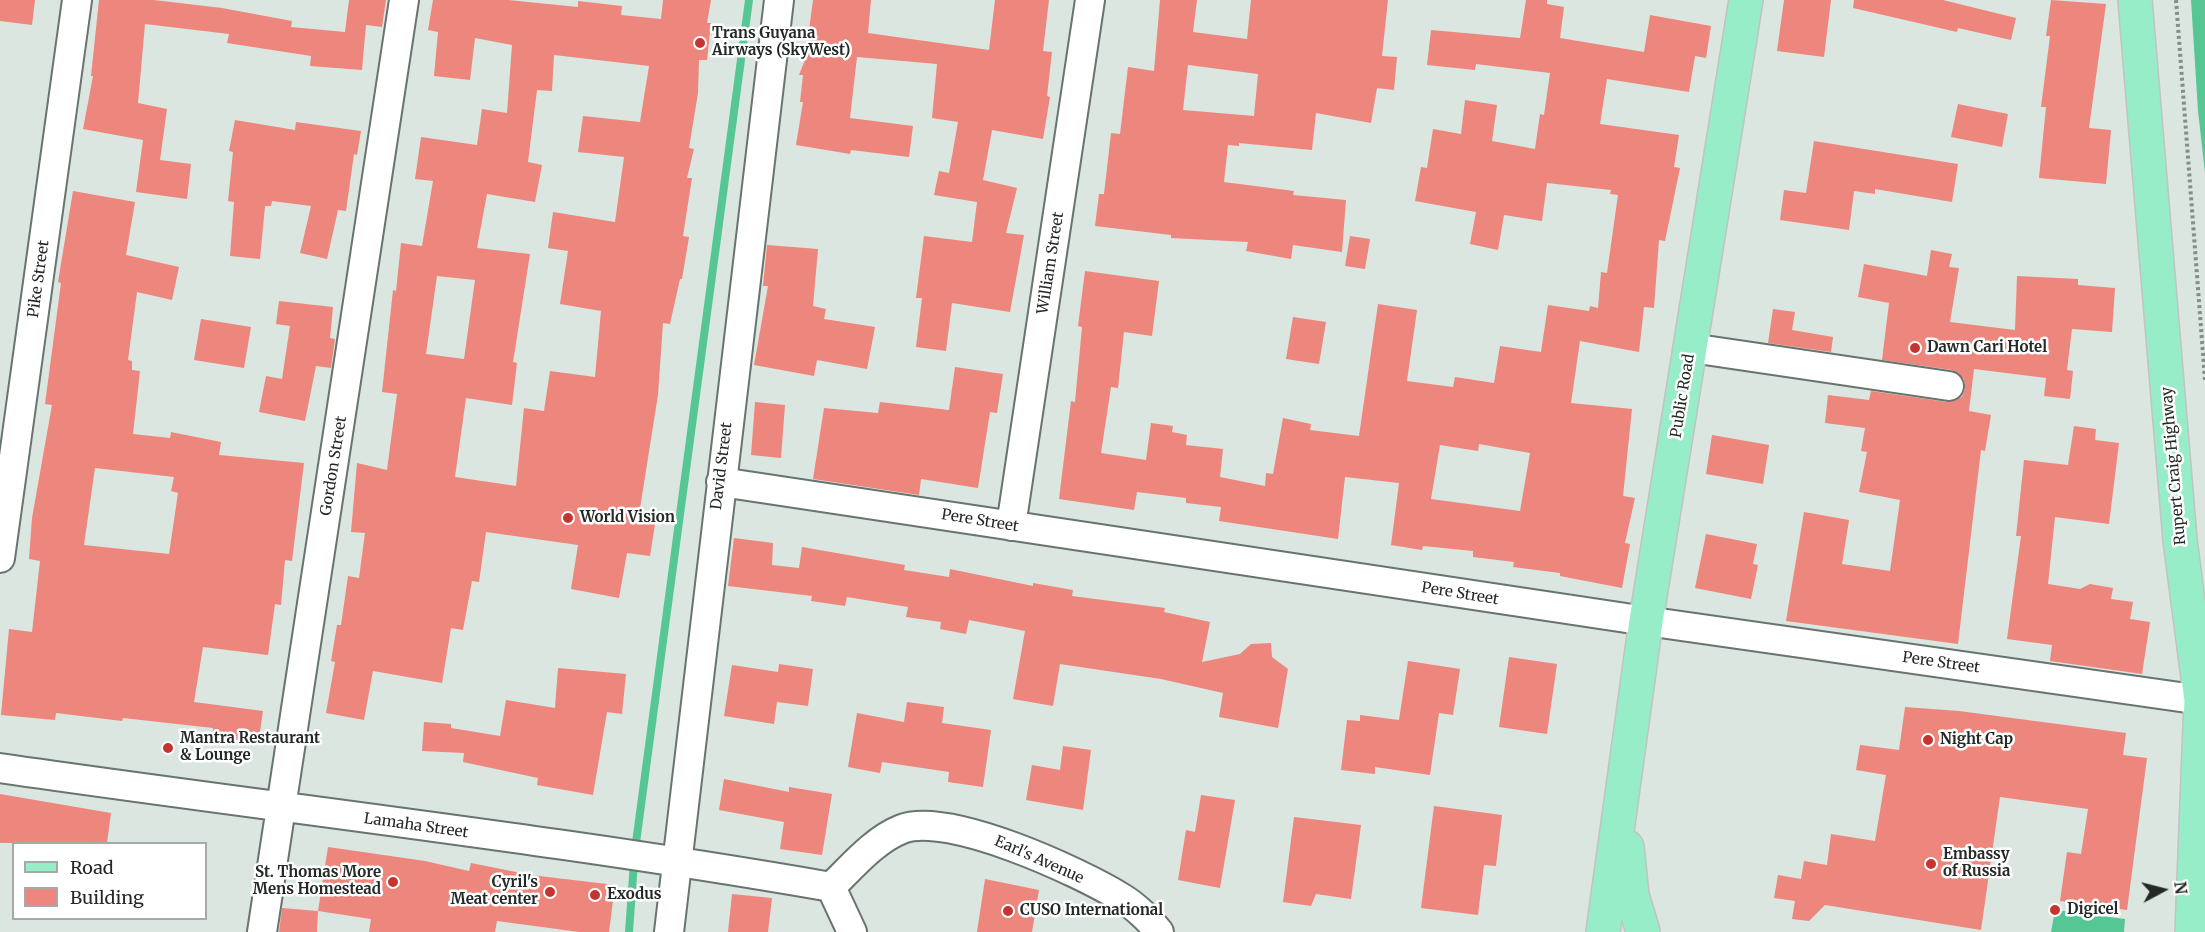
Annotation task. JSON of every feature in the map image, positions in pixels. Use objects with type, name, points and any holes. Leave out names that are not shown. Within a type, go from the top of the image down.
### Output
[{"type":"main road","name":"Public Road","points":[[1621,791],[1646,621],[1746,0]]},
{"type":"main road","name":"Rupert Craig Highway","points":[[2135,0],[2180,540],[2201,700],[2192,932]]},
{"type":"main road","points":[[1604,932],[1621,791]]},
{"type":"main road","points":[[1621,791],[1632,895],[1643,932]]},
{"type":"street","name":"Pike Street","points":[[0,558],[77,0]]},
{"type":"street","name":"Gordon Street","points":[[262,932],[404,0]]},
{"type":"street","name":"David Street","points":[[669,932],[675,860],[778,0]]},
{"type":"street","name":"William Street","points":[[1011,526],[1090,0]]},
{"type":"street","points":[[1691,348],[1949,386]]},
{"type":"street","name":"Pere Street","points":[[720,482],[1646,621],[2201,700]]},
{"type":"street","name":"Lamaha Street","points":[[0,768],[675,860],[831,887]]},
{"type":"street","name":"Earl's Avenue","points":[[831,887],[872,848],[903,828],[944,826],[997,840],[1053,864],[1122,899],[1159,932]]},
{"type":"street","points":[[831,887],[852,932]]},
{"type":"path","points":[[2176,0],[2205,380]]},
{"type":"shaded area","points":[[2191,0],[2205,0],[2205,173],[2198,111]]},
{"type":"shaded area","points":[[2055,910],[2125,919],[2124,932],[2051,932]]},
{"type":"building","points":[[0,0],[35,0],[32,25],[0,21]]},
{"type":"building","points":[[99,0],[154,0],[222,8],[292,21],[291,27],[345,32],[349,0],[386,0],[382,27],[366,25],[362,70],[310,66],[311,56],[227,43],[229,34],[145,24],[138,103],[167,109],[160,160],[191,164],[187,199],[136,192],[143,140],[83,129],[93,76],[91,76]]},
{"type":"building","points":[[433,0],[508,0],[578,7],[578,1],[622,6],[621,15],[661,19],[663,0],[711,0],[707,23],[711,23],[707,60],[699,60],[698,93],[689,148],[694,149],[687,178],[692,178],[683,236],[689,237],[682,279],[680,279],[670,324],[663,323],[658,395],[638,521],[655,524],[650,556],[627,553],[619,598],[571,589],[578,545],[486,532],[479,582],[472,581],[463,630],[451,628],[442,683],[373,671],[364,720],[326,713],[335,662],[331,661],[337,625],[341,625],[348,576],[359,578],[365,533],[351,532],[357,463],[387,470],[397,394],[382,392],[393,290],[396,291],[401,243],[422,246],[433,181],[415,179],[421,137],[477,145],[482,109],[507,113],[512,45],[475,38],[470,80],[434,76],[438,32],[428,30]],"holes":[[[554,55],[649,66],[640,122],[583,116],[578,152],[624,157],[615,222],[553,212],[548,248],[568,251],[560,304],[601,311],[595,377],[550,371],[544,411],[524,408],[516,486],[455,477],[466,398],[512,405],[517,363],[513,362],[530,254],[477,248],[487,194],[535,202],[542,165],[528,162],[537,90],[552,91]],[[437,276],[475,280],[464,359],[426,354]]]},
{"type":"building","points":[[813,0],[871,0],[868,33],[989,50],[995,0],[1049,0],[1043,51],[1052,52],[1047,96],[1050,97],[1043,139],[992,130],[983,180],[1017,188],[1006,233],[1024,235],[1010,312],[952,303],[946,351],[916,347],[922,298],[916,298],[924,236],[972,242],[977,202],[934,195],[939,171],[949,173],[958,122],[932,118],[937,64],[857,57],[850,118],[913,126],[909,157],[851,150],[850,154],[796,145],[803,102],[800,102],[803,75],[799,75],[805,60]]},
{"type":"building","points":[[1160,0],[1197,0],[1193,32],[1247,39],[1251,0],[1388,0],[1382,56],[1397,57],[1394,90],[1377,88],[1371,123],[1316,113],[1312,150],[1239,143],[1239,146],[1228,145],[1224,182],[1294,191],[1293,195],[1346,200],[1342,252],[1293,245],[1291,259],[1246,251],[1248,242],[1171,238],[1171,235],[1095,226],[1099,194],[1104,194],[1111,133],[1120,134],[1128,67],[1154,71]],"holes":[[[1188,65],[1258,74],[1254,116],[1183,110]]]},
{"type":"building","points":[[1526,0],[1547,0],[1547,4],[1564,7],[1560,38],[1644,52],[1650,15],[1711,26],[1706,58],[1695,56],[1689,92],[1607,79],[1600,124],[1679,135],[1674,167],[1680,168],[1665,241],[1659,240],[1654,308],[1644,307],[1639,352],[1580,341],[1571,403],[1632,409],[1623,496],[1635,498],[1625,543],[1630,544],[1622,588],[1560,576],[1560,573],[1513,567],[1514,562],[1473,557],[1473,551],[1423,546],[1422,550],[1391,545],[1399,483],[1345,477],[1338,539],[1219,521],[1221,507],[1186,503],[1186,498],[1137,492],[1134,510],[1059,499],[1071,401],[1075,402],[1082,327],[1078,326],[1085,271],[1159,281],[1152,336],[1124,332],[1118,388],[1111,387],[1101,453],[1146,460],[1151,423],[1173,426],[1172,432],[1187,435],[1186,445],[1223,449],[1220,477],[1265,486],[1266,473],[1273,474],[1283,418],[1311,424],[1310,430],[1359,436],[1378,304],[1417,310],[1407,381],[1453,387],[1455,377],[1494,383],[1500,346],[1541,352],[1548,305],[1589,311],[1590,306],[1598,308],[1601,272],[1607,273],[1618,195],[1610,194],[1611,190],[1547,183],[1542,221],[1504,215],[1498,250],[1470,244],[1476,212],[1415,201],[1421,167],[1427,168],[1433,129],[1461,134],[1465,100],[1497,105],[1492,141],[1535,149],[1540,114],[1544,115],[1550,73],[1476,64],[1475,70],[1427,65],[1431,30],[1520,38]],"holes":[[[1479,444],[1530,453],[1520,511],[1431,499],[1440,445],[1478,451]]]},
{"type":"building","points":[[1784,0],[1831,0],[1824,57],[1777,51]]},
{"type":"building","points":[[1854,0],[1943,0],[2016,18],[2011,40],[1958,28],[1957,32],[1853,8]]},
{"type":"building","points":[[2051,0],[2106,4],[2089,128],[2111,130],[2106,184],[2039,178],[2046,107],[2041,107],[2050,36],[2046,36]]},
{"type":"building","points":[[1958,104],[2008,114],[2002,147],[1951,137]]},
{"type":"building","points":[[235,120],[295,130],[296,122],[361,131],[357,155],[354,154],[346,211],[338,210],[327,259],[300,253],[311,206],[272,201],[271,206],[265,206],[260,259],[230,256],[234,202],[228,201],[233,152],[229,151]]},
{"type":"building","points":[[1814,141],[1958,164],[1952,202],[1875,189],[1875,194],[1854,191],[1849,230],[1780,220],[1784,190],[1806,193]]},
{"type":"building","points":[[73,191],[135,202],[126,255],[179,267],[172,300],[137,292],[128,360],[132,361],[132,370],[140,371],[133,434],[170,438],[171,432],[221,442],[219,455],[304,463],[292,561],[285,560],[281,605],[275,604],[268,655],[203,647],[194,702],[263,711],[258,745],[212,740],[213,728],[56,713],[55,720],[1,715],[9,629],[32,632],[40,561],[29,559],[32,518],[52,405],[45,404],[61,283],[58,282]],"holes":[[[95,468],[174,477],[171,491],[178,493],[169,554],[84,545]]]},
{"type":"building","points":[[1350,236],[1370,239],[1365,269],[1345,266]]},
{"type":"building","points":[[767,245],[818,249],[813,306],[826,309],[824,319],[875,327],[867,369],[817,360],[814,376],[754,365],[768,286],[763,286]]},
{"type":"building","points":[[1931,250],[1952,254],[1949,267],[1959,268],[1950,322],[2015,330],[2017,276],[2078,279],[2078,285],[2115,288],[2112,332],[2072,329],[2067,370],[2073,371],[2070,399],[2044,396],[2046,378],[1974,369],[1969,411],[1991,415],[1985,451],[1981,450],[1958,644],[1786,621],[1804,512],[1849,520],[1842,564],[1890,571],[1900,500],[1859,492],[1867,452],[1861,451],[1865,428],[1825,423],[1828,395],[1869,400],[1871,391],[1947,402],[1962,397],[1965,389],[1964,379],[1952,370],[1882,360],[1889,303],[1858,297],[1864,264],[1927,276]]},
{"type":"building","points":[[279,301],[333,307],[330,338],[335,339],[331,368],[316,366],[305,421],[259,412],[266,376],[282,379],[290,326],[276,324]]},
{"type":"building","points":[[1773,309],[1795,312],[1792,330],[1833,337],[1831,352],[1768,343]]},
{"type":"building","points":[[1293,317],[1326,322],[1319,364],[1286,359]]},
{"type":"building","points":[[201,319],[251,327],[244,368],[194,360]]},
{"type":"building","points":[[955,367],[1003,374],[997,413],[990,412],[978,488],[921,479],[919,495],[813,479],[824,408],[878,413],[880,402],[949,410]]},
{"type":"building","points":[[755,402],[785,405],[781,458],[751,455]]},
{"type":"building","points":[[2074,426],[2096,429],[2095,440],[2119,443],[2109,524],[2055,517],[2048,584],[2080,589],[2090,584],[2113,588],[2111,599],[2133,602],[2130,619],[2150,622],[2142,674],[2050,661],[2052,645],[2007,639],[2021,536],[2016,536],[2024,460],[2068,465]]},
{"type":"building","points":[[1712,435],[1769,445],[1763,484],[1706,474]]},
{"type":"building","points":[[1706,534],[1757,544],[1753,564],[1758,565],[1751,599],[1695,588]]},
{"type":"building","points":[[734,538],[773,543],[772,565],[799,568],[802,547],[905,565],[904,570],[949,577],[950,569],[1033,586],[1033,583],[1073,590],[1072,596],[1165,608],[1164,612],[1210,622],[1202,662],[1240,654],[1251,644],[1271,643],[1272,657],[1288,669],[1278,728],[1219,717],[1223,693],[1161,679],[1060,664],[1053,706],[1013,699],[1025,631],[969,620],[966,634],[940,629],[941,622],[906,617],[908,607],[847,597],[845,606],[811,601],[812,596],[728,586]]},
{"type":"building","points":[[1509,657],[1557,664],[1547,734],[1499,727]]},
{"type":"building","points":[[1408,661],[1460,669],[1453,715],[1439,713],[1430,775],[1375,767],[1375,774],[1341,770],[1347,720],[1360,721],[1360,715],[1399,720]]},
{"type":"building","points":[[779,664],[813,669],[808,706],[777,702],[774,724],[724,716],[732,665],[778,672]]},
{"type":"building","points":[[558,668],[626,674],[622,714],[607,712],[593,795],[537,785],[538,778],[463,762],[464,753],[422,751],[424,722],[451,724],[451,728],[500,736],[506,700],[555,708]]},
{"type":"building","points":[[907,702],[944,707],[942,723],[991,730],[983,787],[948,782],[949,772],[882,762],[880,773],[848,767],[857,713],[904,722]]},
{"type":"building","points":[[1905,707],[1959,711],[2126,733],[2123,755],[2147,758],[2127,910],[2060,901],[2067,852],[2081,854],[2088,809],[2000,797],[1981,930],[1825,905],[1809,921],[1792,919],[1795,901],[1774,898],[1778,875],[1801,879],[1804,861],[1827,865],[1831,834],[1875,841],[1886,775],[1856,770],[1860,745],[1899,750]]},
{"type":"building","points":[[1063,746],[1091,750],[1083,810],[1026,800],[1032,765],[1060,770]]},
{"type":"building","points":[[724,779],[789,792],[789,787],[832,794],[822,855],[780,849],[784,822],[719,810]]},
{"type":"building","points":[[0,794],[111,813],[107,842],[0,843]]},
{"type":"building","points":[[1201,795],[1235,800],[1220,888],[1178,880],[1186,830],[1195,832]]},
{"type":"building","points":[[1434,806],[1502,815],[1496,866],[1484,865],[1478,915],[1421,908]]},
{"type":"building","points":[[1294,817],[1361,825],[1351,899],[1316,894],[1311,906],[1283,902]]},
{"type":"building","points":[[328,847],[425,861],[469,871],[471,863],[531,875],[615,885],[609,932],[579,932],[497,921],[495,932],[369,932],[371,919],[318,911]]},
{"type":"building","name":"CUSO International","points":[[985,879],[1039,890],[1032,932],[977,932]]},
{"type":"building","points":[[732,894],[772,898],[768,932],[728,932]]},
{"type":"building","points":[[282,908],[318,911],[317,932],[279,932]]},
{"type":"waterway","points":[[635,850],[749,0]]},
{"type":"waterway","points":[[629,932],[634,862]]},
{"type":"place","name":"Trans Guyana Airways (SkyWest)","points":[[700,43]]},
{"type":"place","name":"Dawn Cari Hotel","points":[[1915,348]]},
{"type":"place","name":"World Vision","points":[[568,518]]},
{"type":"place","name":"Night Cap","points":[[1928,740]]},
{"type":"place","name":"Mantra Restaurant & Lounge","points":[[168,748]]},
{"type":"place","name":"Embassy of Russia","points":[[1931,864]]},
{"type":"place","name":"St. Thomas More Mens Homestead","points":[[393,882]]},
{"type":"place","name":"Cyril's Meat center","points":[[550,892]]},
{"type":"place","name":"Exodus","points":[[595,895]]},
{"type":"place","name":"Digicel","points":[[2055,910]]},
{"type":"place","name":"CUSO International","points":[[1008,911]]}]
